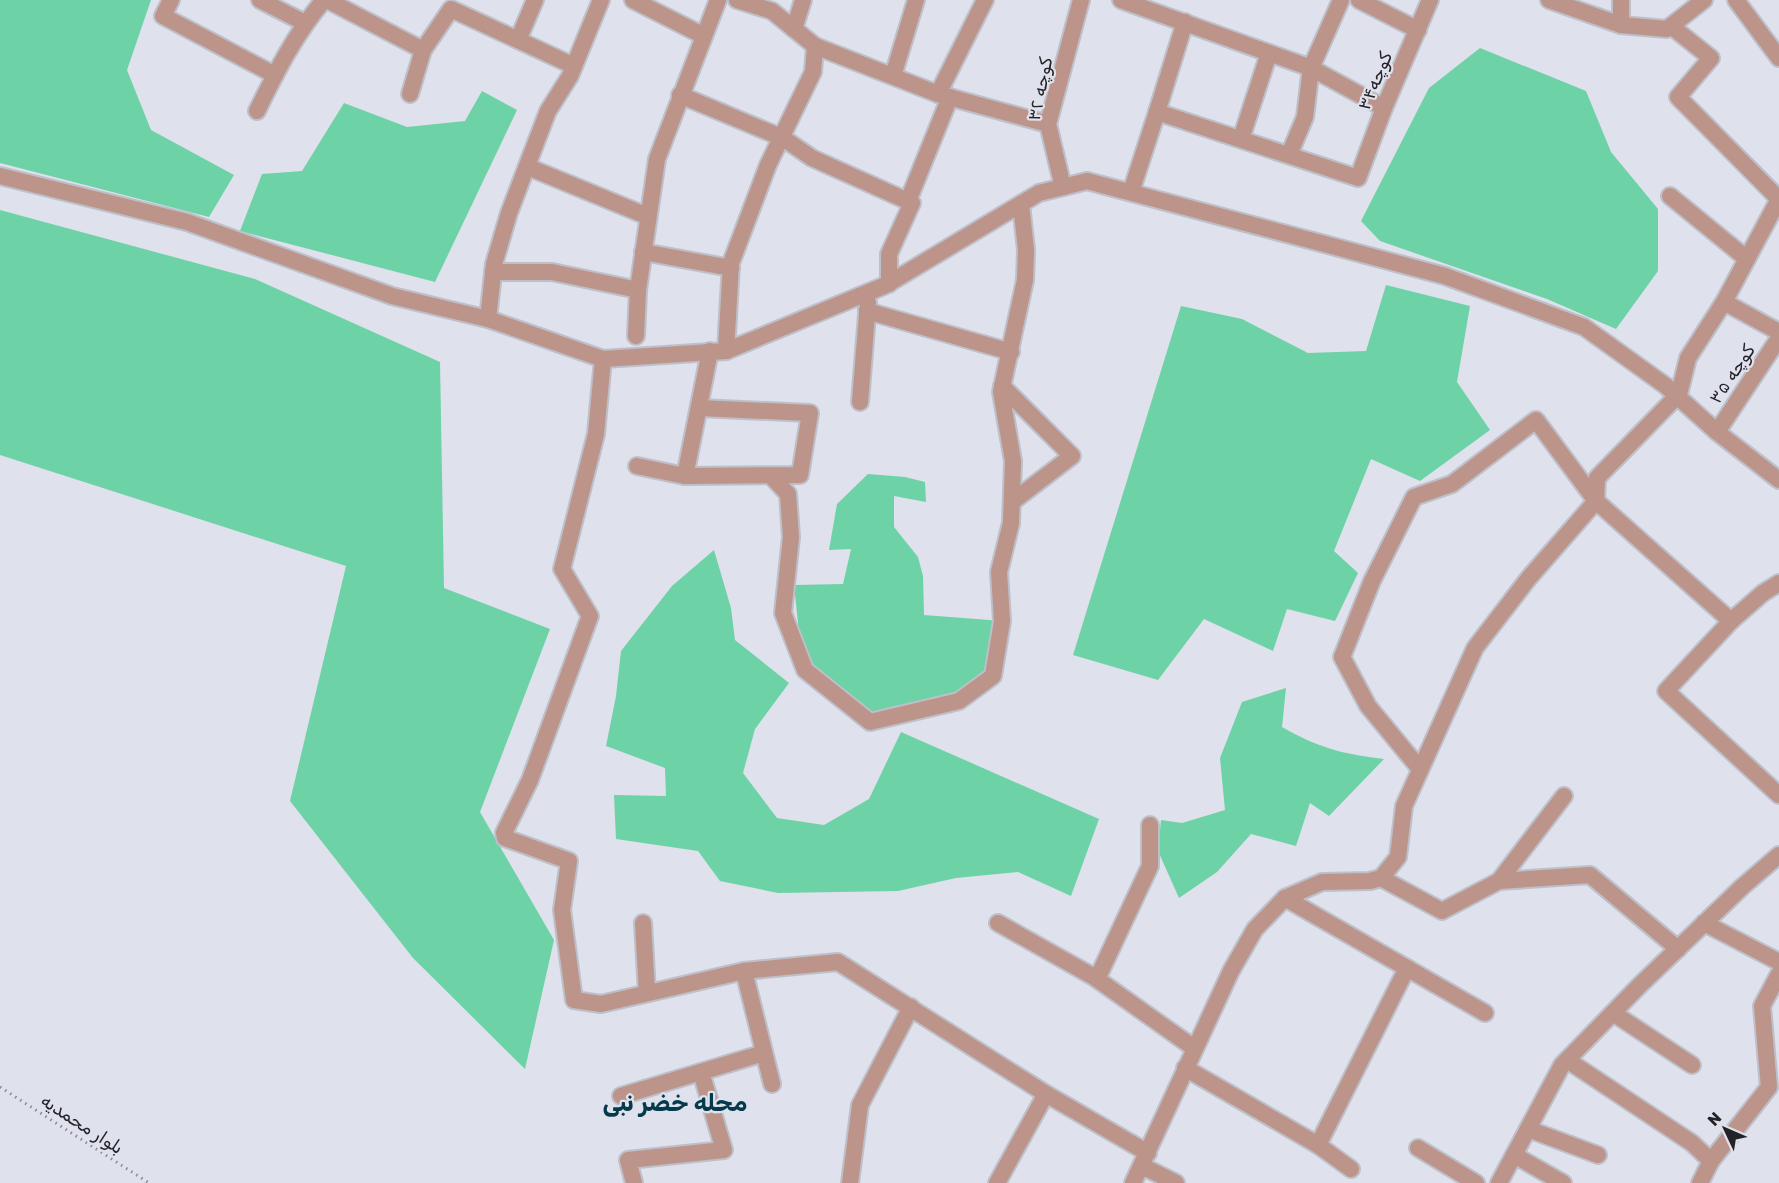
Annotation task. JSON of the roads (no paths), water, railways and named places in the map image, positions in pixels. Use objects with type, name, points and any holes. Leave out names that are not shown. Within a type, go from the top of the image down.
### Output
[{"type":"street","points":[[171,0],[163,16],[275,75]]},
{"type":"street","points":[[260,0],[305,23]]},
{"type":"street","points":[[257,111],[305,23],[325,0],[423,50]]},
{"type":"street","points":[[518,40],[535,0]]},
{"type":"street","points":[[488,319],[494,272],[509,213],[548,111],[574,66],[601,0]]},
{"type":"street","points":[[633,0],[704,36]]},
{"type":"street","points":[[636,336],[638,290],[657,159],[718,0]]},
{"type":"street","points":[[737,0],[772,11],[815,46],[944,95],[1048,124]]},
{"type":"street","points":[[794,29],[803,0]]},
{"type":"street","points":[[893,76],[916,0]]},
{"type":"street","points":[[908,201],[944,95],[985,0]]},
{"type":"street","name":"کوچه ۳۲","points":[[1063,187],[1048,124],[1081,0]]},
{"type":"street","points":[[1121,0],[1311,68],[1384,108]]},
{"type":"street","points":[[1157,112],[1289,155],[1305,117],[1311,68],[1341,0]]},
{"type":"street","points":[[1359,0],[1418,30]]},
{"type":"street","name":"کوچه۳۴","points":[[1289,155],[1358,178],[1384,108],[1430,0]]},
{"type":"street","points":[[1549,0],[1621,25],[1667,29],[1704,0]]},
{"type":"street","points":[[1621,0],[1621,25]]},
{"type":"street","points":[[1736,0],[1779,58]]},
{"type":"street","points":[[410,94],[423,50],[452,7],[451,9],[574,66]]},
{"type":"street","points":[[1131,192],[1185,22]]},
{"type":"street","points":[[1133,1183],[1194,1048],[1231,971],[1255,929],[1285,898],[1322,882],[1370,881],[1381,878],[1398,857],[1404,806],[1475,648],[1528,579],[1596,501],[1597,478],[1677,396],[1688,358],[1724,302],[1779,199],[1678,97],[1711,58],[1671,26]]},
{"type":"street","points":[[685,476],[699,408],[718,351],[731,268],[768,165],[813,72],[815,46]]},
{"type":"street","points":[[1241,140],[1269,53]]},
{"type":"street","points":[[680,95],[783,138],[812,158],[912,203],[889,254],[888,284]]},
{"type":"street","points":[[528,167],[648,216]]},
{"type":"street","points":[[0,176],[187,222],[392,296],[488,319],[603,359],[718,351],[888,284],[1039,193],[1087,181],[1444,276],[1584,327],[1677,396],[1717,432],[1779,480]]},
{"type":"street","points":[[1670,196],[1747,259]]},
{"type":"street","points":[[772,477],[788,494],[790,537],[783,613],[805,670],[870,722],[959,701],[993,676],[1002,621],[999,572],[1011,523],[1013,461],[1002,386],[1025,280],[1026,250],[1021,204]]},
{"type":"street","points":[[643,252],[731,268]]},
{"type":"street","points":[[494,272],[552,272],[638,290]]},
{"type":"street","points":[[860,402],[869,292]]},
{"type":"street","points":[[1724,302],[1779,332]]},
{"type":"street","points":[[867,312],[1011,352]]},
{"type":"street","name":"کوچه ۳۵","points":[[1717,432],[1779,338]]},
{"type":"street","points":[[603,359],[596,434],[562,569],[590,616],[530,780],[504,833],[505,838],[569,861],[562,910],[574,1000],[601,1004],[744,971],[838,962],[1046,1094],[1145,1159],[1176,1183]]},
{"type":"street","points":[[1002,386],[1072,456],[1012,502]]},
{"type":"street","points":[[637,466],[685,476],[800,475],[810,413],[699,408]]},
{"type":"street","points":[[1420,769],[1368,706],[1342,657],[1372,580],[1414,497],[1452,484],[1536,420],[1596,501],[1731,621]]},
{"type":"street","points":[[1779,583],[1763,593],[1731,621],[1666,691],[1779,795]]},
{"type":"street","points":[[1499,881],[1564,796]]},
{"type":"street","points":[[1098,979],[1150,866],[1150,825]]},
{"type":"street","points":[[1499,1183],[1567,1060],[1704,923],[1779,855]]},
{"type":"street","points":[[1381,878],[1442,911],[1499,881],[1590,875],[1678,949]]},
{"type":"street","points":[[1285,898],[1485,1013]]},
{"type":"street","points":[[643,923],[647,993]]},
{"type":"street","points":[[999,923],[1098,979],[1194,1048]]},
{"type":"street","points":[[1704,923],[1779,962]]},
{"type":"street","points":[[1318,1145],[1407,968]]},
{"type":"street","points":[[744,971],[772,1084]]},
{"type":"street","points":[[1700,1183],[1711,1161],[1768,1087],[1762,1006],[1779,974]]},
{"type":"street","points":[[850,1183],[860,1105],[911,1007]]},
{"type":"street","points":[[1613,1013],[1692,1065]]},
{"type":"street","points":[[621,1096],[764,1053]]},
{"type":"street","points":[[1567,1060],[1692,1143],[1711,1161]]},
{"type":"street","points":[[1185,1068],[1318,1145],[1352,1169]]},
{"type":"street","points":[[634,1183],[628,1160],[724,1150],[701,1072]]},
{"type":"street","points":[[997,1183],[1046,1094]]},
{"type":"street","points":[[1528,1129],[1598,1155]]},
{"type":"street","points":[[1418,1148],[1476,1183]]},
{"type":"street","points":[[1514,1155],[1563,1183]]},
{"type":"district","name":"محله خضر نبی","points":[[675,1103]]}]
